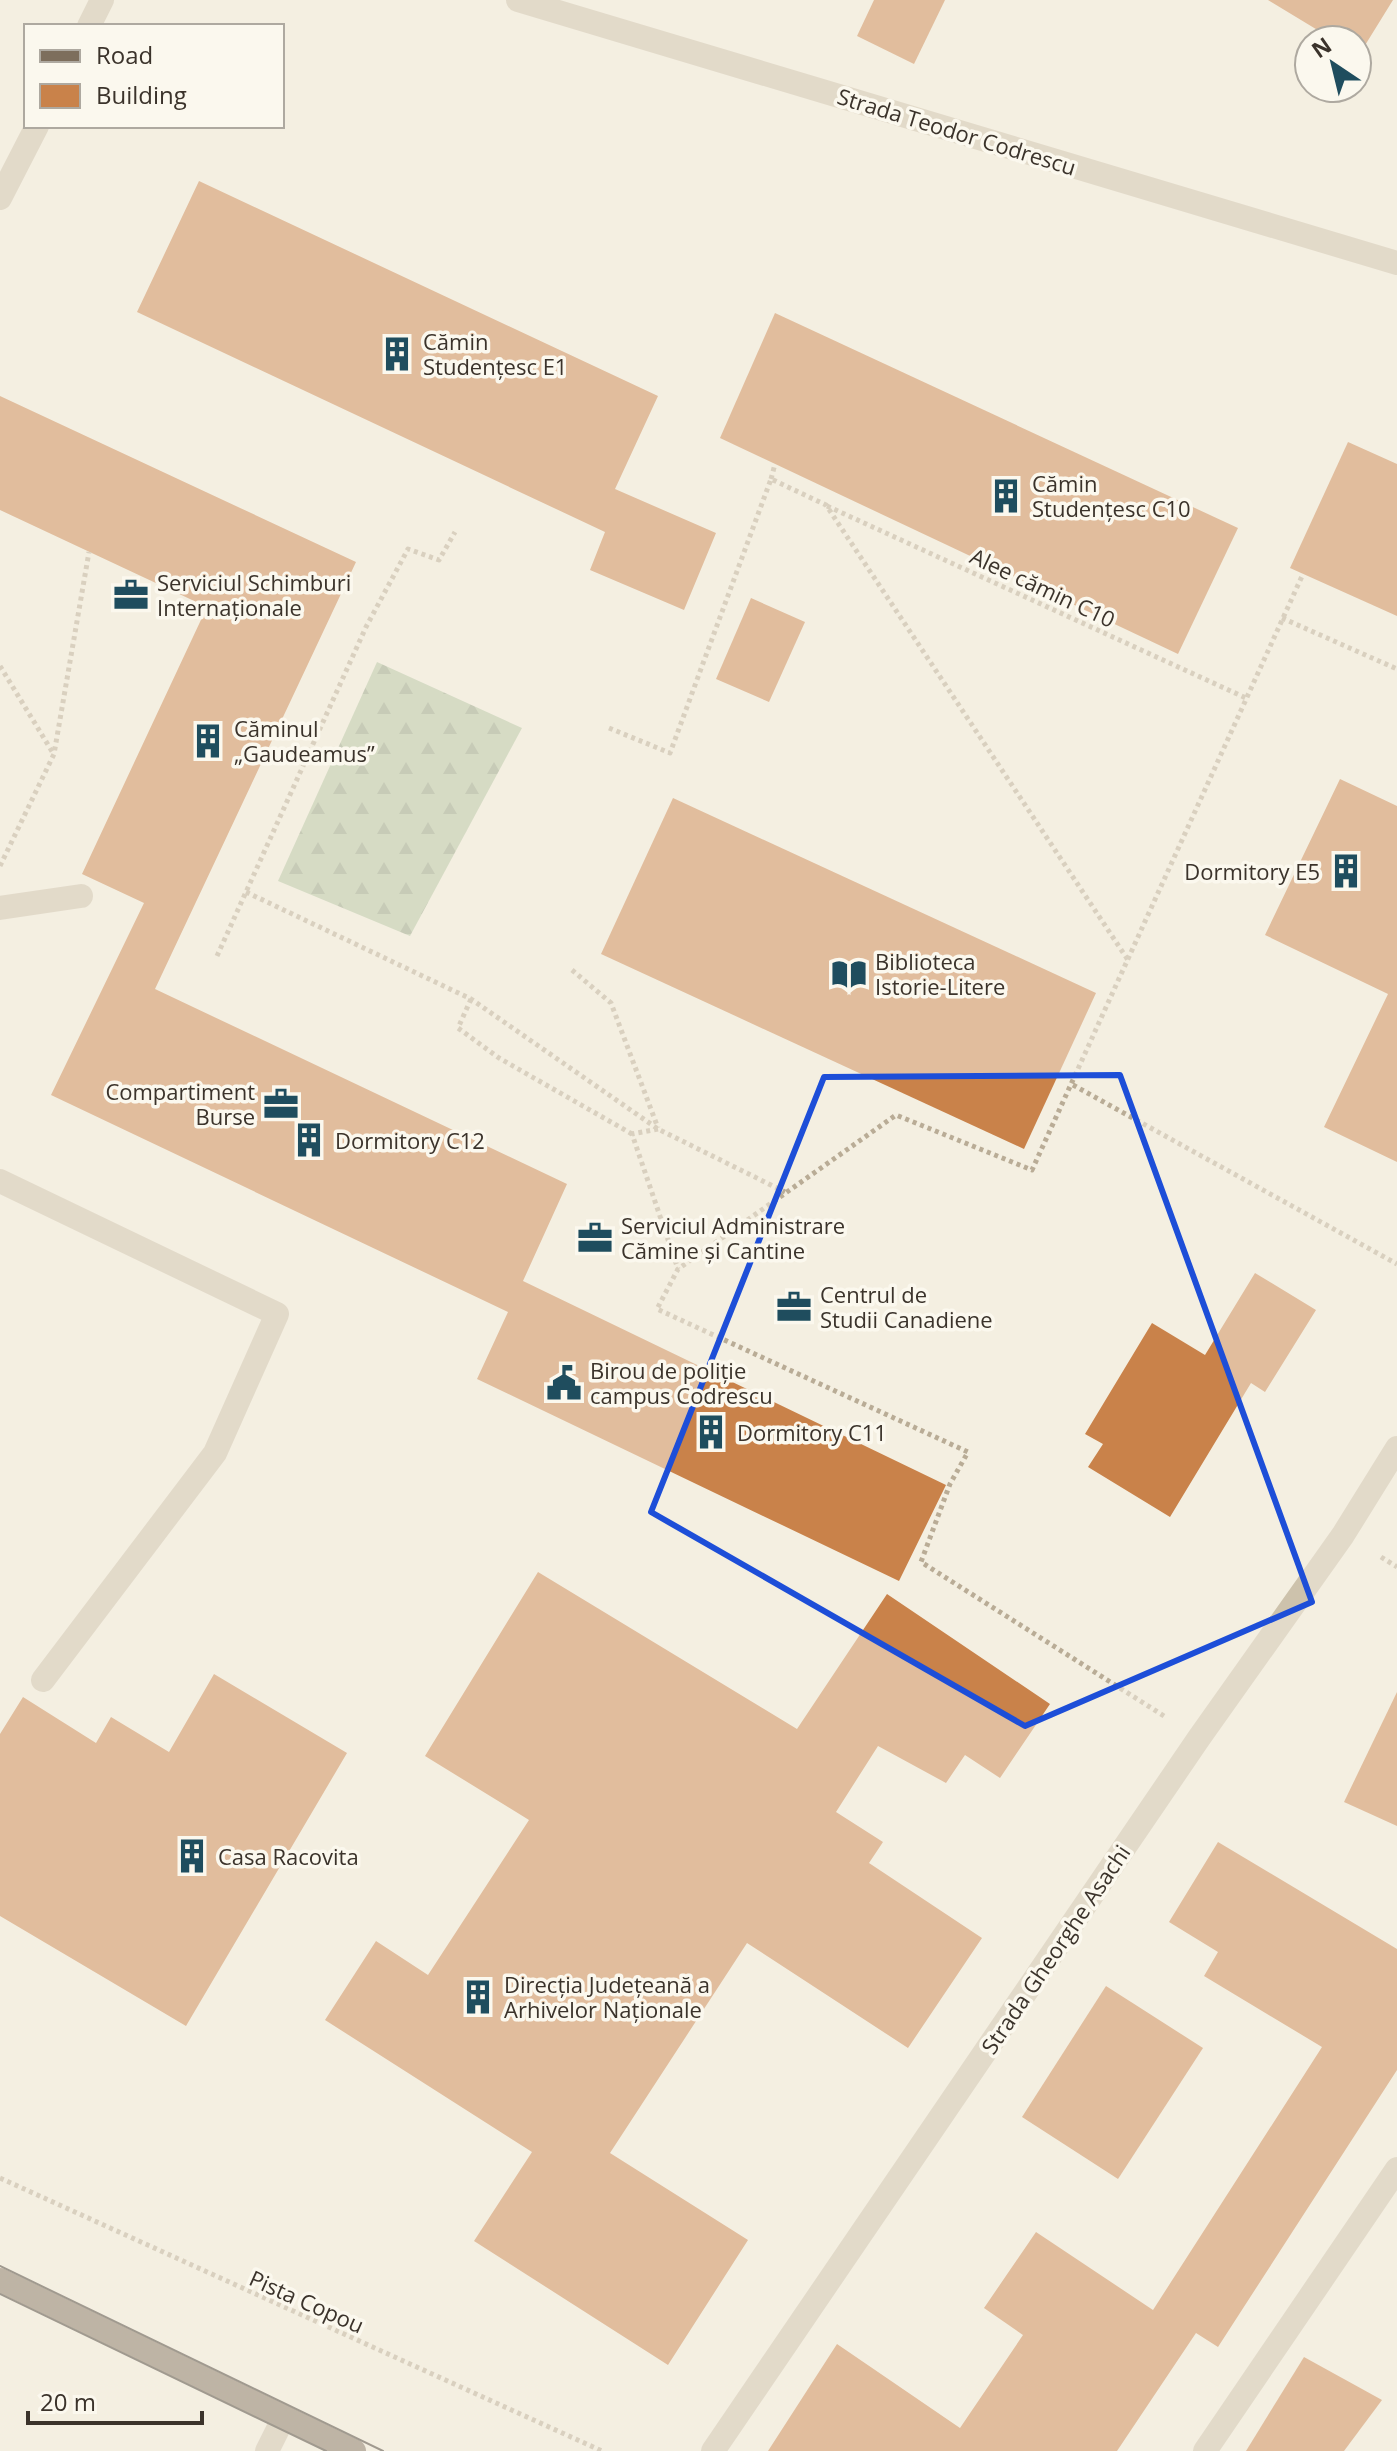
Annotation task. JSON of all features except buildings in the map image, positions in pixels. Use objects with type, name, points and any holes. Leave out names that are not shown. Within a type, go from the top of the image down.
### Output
[{"type":"main road","points":[[0,2280],[354,2451]]},
{"type":"street","points":[[90,24],[102,0]]},
{"type":"street","name":"Strada Teodor Codrescu","points":[[518,0],[1397,263]]},
{"type":"street","points":[[0,198],[36,128]]},
{"type":"street","points":[[0,908],[81,896]]},
{"type":"street","points":[[0,1181],[277,1314],[215,1453],[43,1680]]},
{"type":"street","name":"Strada Gheorghe Asachi","points":[[713,2451],[1199,1738],[1343,1535],[1397,1448]]},
{"type":"street","points":[[1205,2451],[1397,2169]]},
{"type":"street","points":[[267,2451],[284,2417]]},
{"type":"path","points":[[609,728],[670,753],[775,464]]},
{"type":"path","name":"Alee cămin C10","points":[[771,479],[1246,698]]},
{"type":"path","points":[[826,505],[1128,960]]},
{"type":"path","points":[[217,956],[366,627],[408,549],[439,560],[455,532]]},
{"type":"path","points":[[0,867],[54,754],[89,552]]},
{"type":"path","points":[[1199,1738],[921,1562],[950,1484],[968,1452],[657,1309],[678,1269],[896,1115],[1032,1170],[1303,574]]},
{"type":"path","points":[[1282,618],[1397,669]]},
{"type":"path","points":[[0,666],[54,754]]},
{"type":"path","points":[[246,892],[471,999],[658,1129],[785,1192]]},
{"type":"path","points":[[572,970],[611,1003],[658,1129]]},
{"type":"path","points":[[471,999],[458,1028],[499,1058],[632,1134],[658,1129]]},
{"type":"path","points":[[1073,1085],[1397,1264]]},
{"type":"path","points":[[632,1134],[678,1269]]},
{"type":"path","name":"Pista Copou","points":[[0,2178],[602,2451]]},
{"type":"highlighted area","points":[[1120,1075],[1312,1602],[1025,1726],[651,1512],[824,1077]]},
{"type":"green space","points":[[377,662],[522,728],[410,936],[278,881]]},
{"type":"tram line","points":[[0,2266],[383,2451]]},
{"type":"tram line","points":[[0,2294],[326,2451]]},
{"type":"place","name":"Cămin Studențesc E1","points":[[397,354]]},
{"type":"place","name":"Cămin Studențesc C10","points":[[1006,496]]},
{"type":"place","name":"Serviciul Schimburi Internaționale","points":[[131,595]]},
{"type":"place","name":"Căminul „Gaudeamus”","points":[[208,741]]},
{"type":"place","name":"Dormitory E5","points":[[1346,871]]},
{"type":"place","name":"Biblioteca Istorie-Litere","points":[[849,974]]},
{"type":"place","name":"Compartiment Burse","points":[[281,1104]]},
{"type":"place","name":"Dormitory C12","points":[[309,1140]]},
{"type":"place","name":"Serviciul Administrare Cămine și Cantine","points":[[595,1238]]},
{"type":"place","name":"Centrul de Studii Canadiene","points":[[794,1307]]},
{"type":"place","name":"Birou de poliție campus Codrescu","points":[[564,1383]]},
{"type":"place","name":"Dormitory C11","points":[[711,1432]]},
{"type":"place","name":"Casa Racovita","points":[[192,1856]]},
{"type":"place","name":"Direcția Județeană a Arhivelor Naționale","points":[[478,1997]]}]
